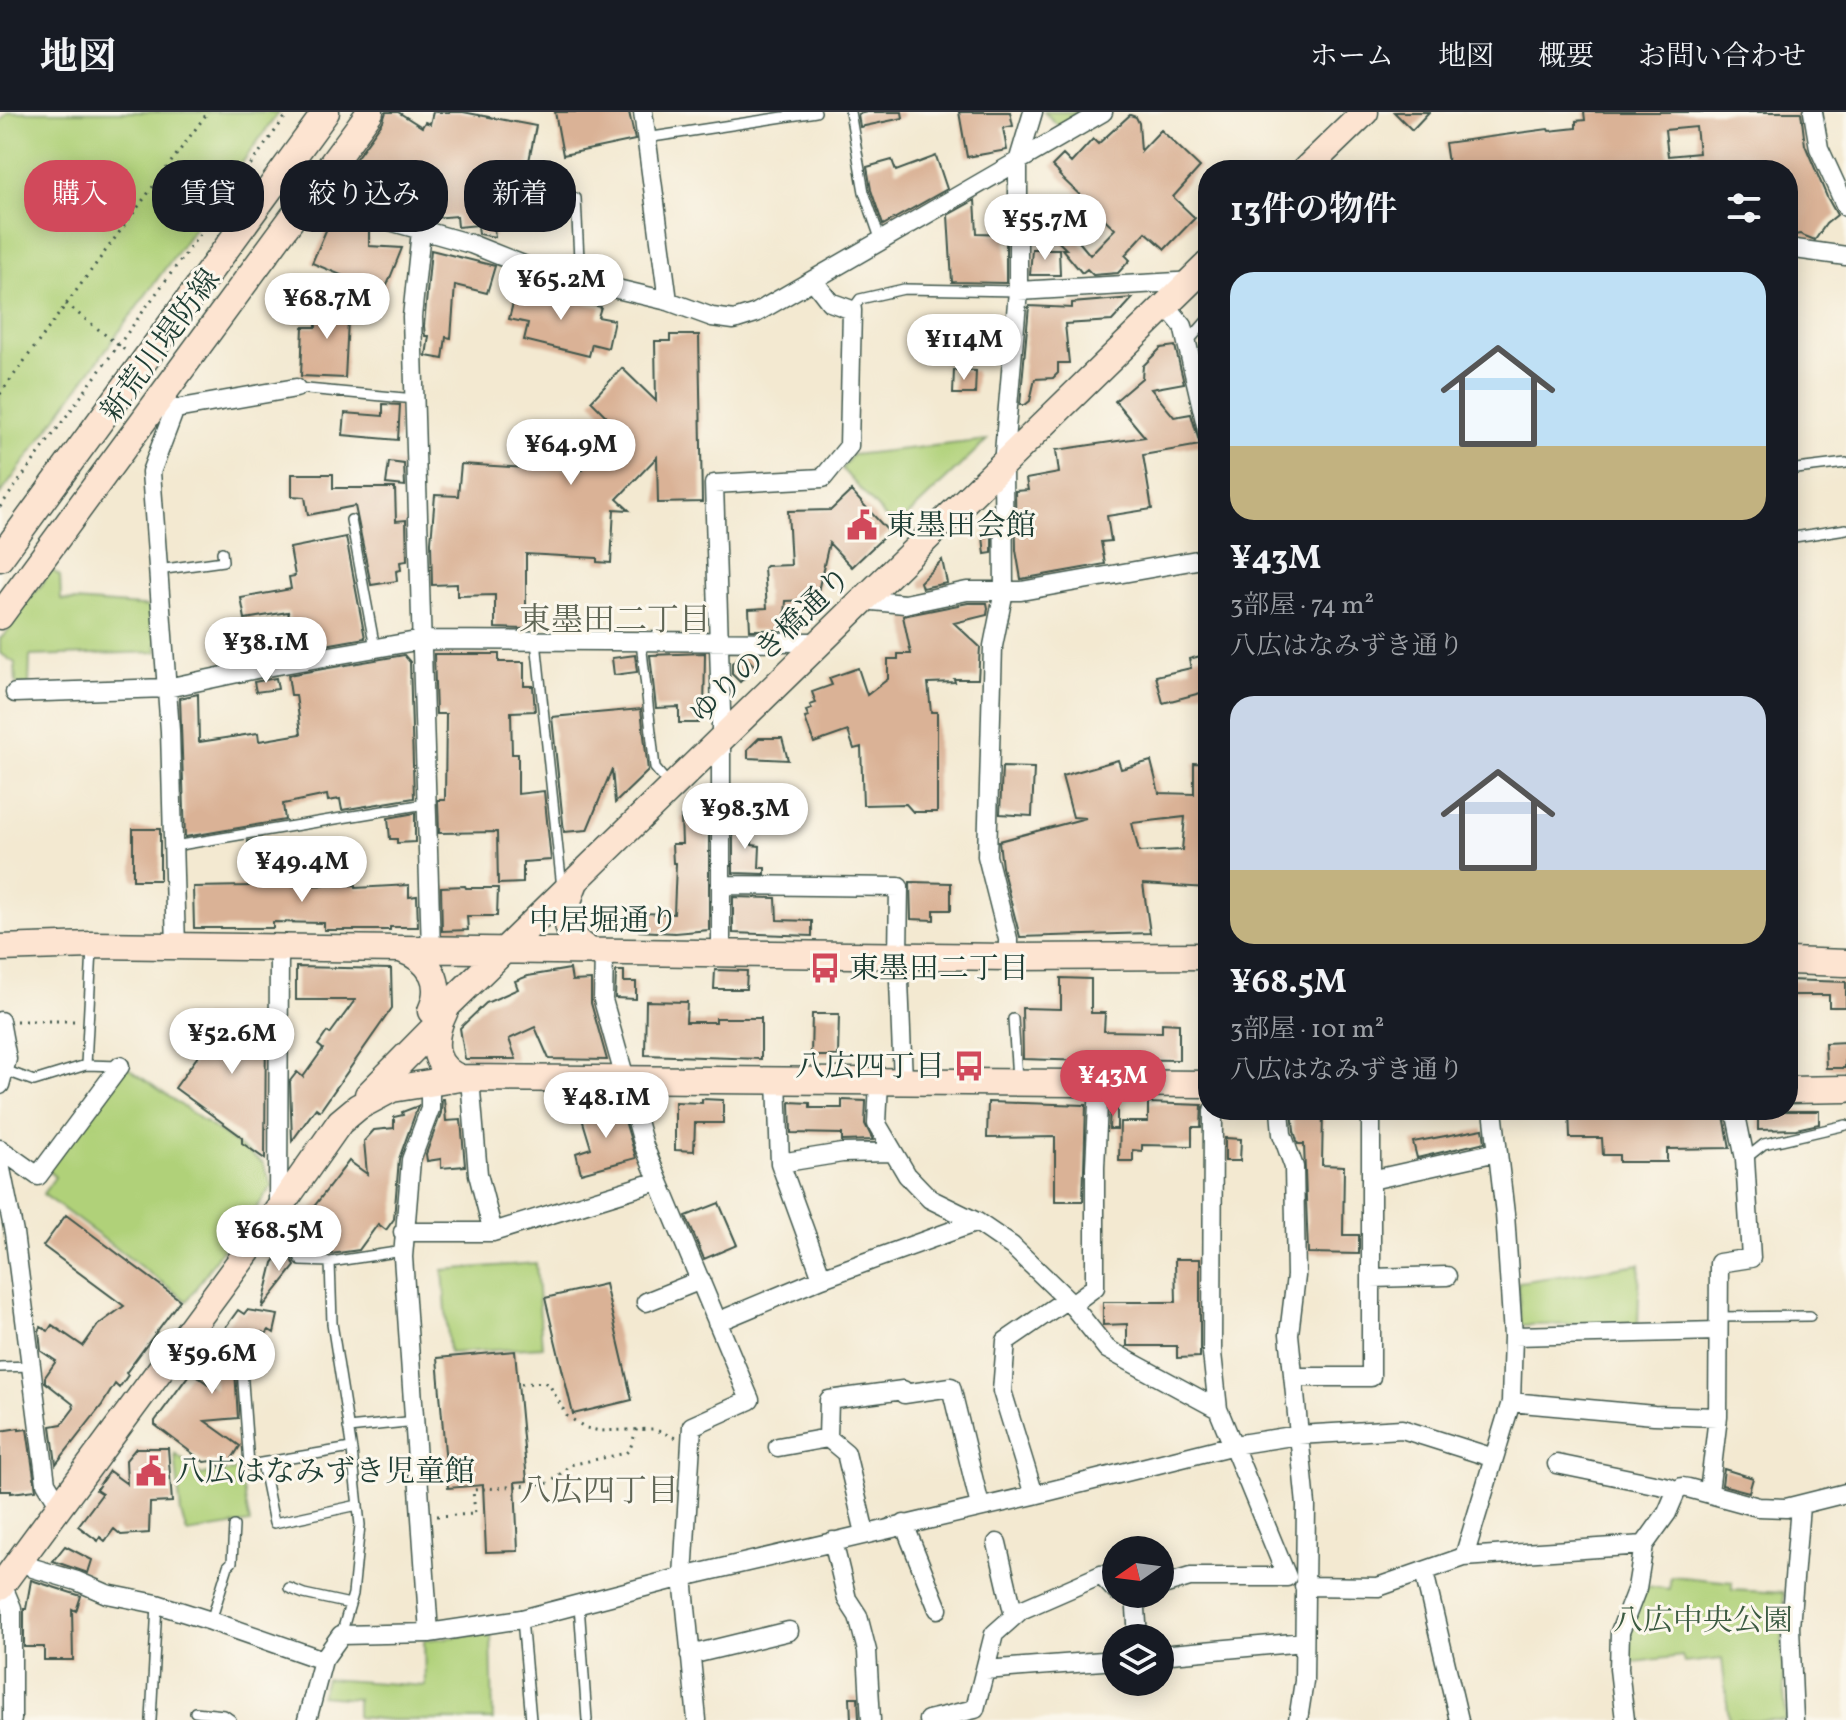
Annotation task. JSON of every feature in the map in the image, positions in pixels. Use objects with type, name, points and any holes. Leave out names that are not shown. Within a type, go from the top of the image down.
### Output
[{"type":"main road","name":"新荒川堤防線","points":[[0,558],[326,112]]},
{"type":"main road","name":"新荒川堤防線","points":[[335,160],[370,112]]},
{"type":"main road","points":[[1315,160],[1365,112]]},
{"type":"main road","name":"新荒川堤防線","points":[[0,616],[164,406],[284,232]]},
{"type":"main road","name":"ゆりのき橋通り","points":[[340,1122],[439,1013],[1166,305],[1198,278]]},
{"type":"main road","points":[[569,888],[565,919],[575,940],[599,952]]},
{"type":"main road","name":"中居堀通り","points":[[0,948],[92,945],[503,952],[1198,956]]},
{"type":"main road","points":[[403,950],[416,955],[429,966],[439,1013],[436,1054],[446,1070],[465,1078]]},
{"type":"main road","points":[[1798,961],[1846,963]]},
{"type":"main road","points":[[1,1584],[340,1122],[376,1095],[430,1081],[465,1078],[1198,1084]]},
{"type":"main road","points":[[1798,1090],[1846,1089]]},
{"type":"street","points":[[643,112],[668,301]]},
{"type":"street","points":[[1008,957],[1008,939],[987,856],[993,646],[1004,591],[1003,464],[1018,291],[1018,162],[1033,112]]},
{"type":"street","points":[[425,232],[471,244],[536,270],[668,301],[712,317],[734,320],[756,313],[1103,112]]},
{"type":"street","points":[[1813,112],[1819,148],[1846,207]]},
{"type":"street","points":[[421,232],[412,317],[431,950]]},
{"type":"street","points":[[1798,249],[1846,256]]},
{"type":"street","points":[[1018,291],[1198,275]]},
{"type":"street","points":[[721,953],[722,736],[714,484],[823,478],[849,446],[852,310],[830,302],[813,280]]},
{"type":"street","points":[[1166,305],[1183,326],[1198,396]]},
{"type":"street","points":[[164,406],[296,388]]},
{"type":"street","points":[[164,406],[173,414],[151,472],[167,688],[176,947]]},
{"type":"street","points":[[862,600],[905,604],[967,591],[1021,591],[1198,560]]},
{"type":"street","points":[[7,693],[167,688],[422,640],[818,642]]},
{"type":"street","points":[[721,885],[899,887],[891,1081],[877,1124],[892,1152],[907,1175],[930,1199],[977,1222],[1012,1246],[1070,1302],[1107,1349],[1218,1409]]},
{"type":"street","points":[[278,1210],[279,947]]},
{"type":"street","points":[[599,952],[603,1000],[624,1079],[658,1181],[750,1400],[692,1426],[683,1577],[697,1720]]},
{"type":"street","points":[[2,1078],[7,1059],[7,1021]]},
{"type":"street","points":[[8,1162],[38,1176],[120,1066]]},
{"type":"street","points":[[465,1078],[478,1174],[493,1232]]},
{"type":"street","points":[[777,1080],[780,1163],[822,1278]]},
{"type":"street","points":[[429,1633],[403,1232],[411,1160],[430,1109],[430,1081]]},
{"type":"street","points":[[1034,1495],[1002,1391],[1006,1341],[1095,1287],[1099,1083]]},
{"type":"street","points":[[1174,1582],[1190,1577],[1287,1577],[1218,1409],[1212,1353],[1213,1120]]},
{"type":"street","points":[[1281,1120],[1282,1134],[1294,1167],[1296,1276],[1289,1334],[1306,1505],[1304,1681],[1298,1720]]},
{"type":"street","points":[[1293,1377],[1371,1377],[1371,1120]]},
{"type":"street","points":[[1464,1557],[1511,1402],[1513,1336],[1505,1214],[1494,1120]]},
{"type":"street","points":[[1709,1492],[1718,1417],[1719,1263],[1751,1258],[1745,1159],[1737,1120]]},
{"type":"street","points":[[0,1149],[8,1162],[7,1234],[31,1366],[46,1483],[59,1504]]},
{"type":"street","points":[[780,1163],[815,1155],[892,1152]]},
{"type":"street","points":[[1371,1180],[1497,1152]]},
{"type":"street","points":[[403,1232],[493,1232],[658,1181]]},
{"type":"street","points":[[717,1322],[822,1278],[977,1222]]},
{"type":"street","points":[[1371,1278],[1447,1276]]},
{"type":"street","points":[[646,1302],[701,1280]]},
{"type":"street","points":[[1513,1336],[1718,1324]]},
{"type":"street","points":[[828,1438],[829,1400],[873,1392],[903,1390],[904,1394],[951,1387],[980,1506]]},
{"type":"street","points":[[1511,1402],[1654,1415],[1718,1417]]},
{"type":"street","points":[[307,1720],[323,1660],[341,1635],[429,1633],[522,1619],[683,1577],[1234,1445],[1298,1435],[1402,1429],[1494,1458]]},
{"type":"street","points":[[778,1447],[828,1438]]},
{"type":"street","points":[[828,1438],[846,1453],[865,1533]]},
{"type":"street","points":[[1557,1464],[1669,1487],[1676,1492]]},
{"type":"street","points":[[1625,1720],[1619,1669],[1620,1632],[1637,1588],[1644,1545],[1667,1513],[1676,1492],[1682,1487],[1758,1507],[1786,1508],[1846,1493]]},
{"type":"street","points":[[1794,1720],[1790,1627],[1800,1506]]},
{"type":"street","points":[[904,1524],[913,1553],[938,1609]]},
{"type":"street","points":[[833,1541],[847,1599],[858,1616],[867,1651],[871,1720]]},
{"type":"street","points":[[997,1543],[1014,1616]]},
{"type":"street","points":[[1304,1586],[1378,1587],[1464,1557],[1644,1545]]},
{"type":"street","points":[[22,1557],[33,1568],[107,1594],[157,1604],[323,1660]]},
{"type":"street","points":[[1424,1572],[1459,1720]]},
{"type":"street","points":[[928,1720],[975,1709],[994,1634],[1021,1610],[1102,1576]]},
{"type":"street","points":[[1,1584],[12,1608],[12,1720]]},
{"type":"street","points":[[690,1655],[789,1631]]},
{"type":"street","points":[[1174,1654],[1304,1642]]},
{"type":"street","points":[[985,1670],[1102,1661]]},
{"type":"lane","points":[[646,138],[816,112]]},
{"type":"lane","points":[[850,112],[864,192],[881,242]]},
{"type":"lane","points":[[576,198],[580,280]]},
{"type":"lane","points":[[852,310],[860,299],[904,289],[1018,291]]},
{"type":"lane","points":[[1188,342],[1198,330]]},
{"type":"lane","points":[[296,388],[415,399]]},
{"type":"lane","points":[[1798,469],[1846,463]]},
{"type":"lane","points":[[351,520],[375,648]]},
{"type":"lane","points":[[1798,536],[1846,529]]},
{"type":"lane","points":[[158,570],[223,561],[222,552]]},
{"type":"lane","points":[[536,641],[569,888]]},
{"type":"lane","points":[[641,642],[655,768],[671,787]]},
{"type":"lane","points":[[174,846],[425,804]]},
{"type":"lane","points":[[86,1065],[92,945]]},
{"type":"lane","points":[[1013,1019],[1018,1083]]},
{"type":"lane","points":[[2,1078],[34,1081],[86,1065],[120,1066]]},
{"type":"lane","points":[[1745,1159],[1764,1144],[1846,1125]]},
{"type":"lane","points":[[278,1210],[301,1261],[330,1262],[403,1251]]},
{"type":"lane","points":[[330,1262],[332,1323],[360,1525],[350,1604],[341,1635]]},
{"type":"lane","points":[[1718,1324],[1810,1316]]},
{"type":"lane","points":[[240,1341],[249,1465],[351,1448]]},
{"type":"lane","points":[[0,1367],[31,1366]]},
{"type":"lane","points":[[348,1428],[416,1421]]},
{"type":"lane","points":[[262,1463],[274,1523],[358,1505]]},
{"type":"lane","points":[[211,1621],[228,1566],[232,1562],[234,1526]]},
{"type":"lane","points":[[1287,1577],[1304,1586]]},
{"type":"lane","points":[[289,1588],[350,1604]]},
{"type":"lane","points":[[151,1720],[157,1604]]},
{"type":"lane","points":[[579,1604],[587,1720]]},
{"type":"lane","points":[[522,1619],[531,1720]]},
{"type":"lane","points":[[195,1712],[224,1715],[231,1720]]},
{"type":"path","points":[[0,394],[208,112]]},
{"type":"path","points":[[0,507],[289,112]]},
{"type":"path","points":[[66,304],[125,350]]},
{"type":"path","points":[[7,1021],[88,1022]]},
{"type":"path","points":[[521,1384],[544,1382],[550,1386],[567,1416],[586,1428],[600,1431],[653,1429],[680,1438]]},
{"type":"path","points":[[422,1517],[475,1514],[473,1490],[550,1483],[570,1465],[626,1453],[637,1428]]},
{"type":"green space","points":[[8,112],[279,112],[244,160],[152,160],[152,232],[192,232],[0,495],[0,122]]},
{"type":"green space","points":[[1044,112],[1093,112],[1063,130]]},
{"type":"green space","points":[[987,440],[895,528],[842,469],[852,455]]},
{"type":"green space","points":[[50,569],[60,576],[61,600],[154,607],[157,652],[30,656],[29,685],[16,684],[15,663],[0,653],[0,639],[22,606],[41,586]]},
{"type":"green space","points":[[124,1065],[263,1163],[272,1186],[252,1213],[240,1223],[187,1301],[43,1194],[55,1177],[46,1169]]},
{"type":"green space","points":[[536,1263],[542,1347],[449,1353],[443,1270]]},
{"type":"green space","points":[[1640,1264],[1638,1324],[1521,1325],[1518,1282]]},
{"type":"green space","points":[[175,1454],[202,1475],[239,1470],[250,1523],[187,1533],[181,1514]]},
{"type":"green space","name":"八広中央公園","points":[[1671,1576],[1732,1582],[1732,1590],[1784,1593],[1782,1658],[1786,1720],[1729,1720],[1722,1659],[1684,1663],[1682,1656],[1628,1663],[1625,1634],[1646,1586],[1669,1589]]},
{"type":"green space","points":[[491,1633],[493,1720],[357,1717],[357,1699],[321,1696],[326,1679],[425,1686],[424,1640]]},
{"type":"building","points":[[386,112],[398,112],[422,127],[425,122],[430,124],[433,112],[463,112],[536,126],[529,160],[464,160],[464,226],[458,227],[457,216],[448,217],[448,160],[355,160]]},
{"type":"building","points":[[555,112],[629,112],[635,140],[563,155]]},
{"type":"building","points":[[902,112],[903,118],[860,127],[858,114]]},
{"type":"building","points":[[959,112],[1010,112],[1013,126],[1003,128],[1007,150],[967,157]]},
{"type":"building","points":[[1394,112],[1429,112],[1412,130]]},
{"type":"building","points":[[1584,112],[1801,112],[1805,145],[1837,215],[1815,240],[1798,234],[1798,160],[1448,160],[1445,143],[1576,128],[1576,121],[1585,120]],"holes":[[[1696,127],[1699,153],[1668,156],[1665,130]]]},
{"type":"building","points":[[1130,115],[1136,117],[1139,123],[1141,151],[1161,130],[1198,165],[1198,169],[1173,197],[1195,218],[1165,249],[1146,232],[1125,255],[1130,260],[1118,273],[1093,275],[1087,269],[1082,273],[1062,249],[1066,249],[1044,228],[1056,215],[1072,230],[1090,255],[1115,229],[1052,166],[1063,155],[1071,163],[1093,139],[1098,144]]},
{"type":"building","points":[[936,156],[947,189],[883,225],[867,167],[892,160],[896,171]]},
{"type":"building","points":[[975,200],[977,233],[1006,234],[1006,283],[952,282],[948,215]]},
{"type":"building","points":[[325,232],[369,232],[369,246],[402,248],[384,293],[312,263]]},
{"type":"building","points":[[494,232],[495,237],[479,234]]},
{"type":"building","points":[[1032,249],[1059,249],[1060,275],[1030,275]]},
{"type":"building","points":[[431,250],[495,266],[487,293],[455,285],[451,338],[446,337],[443,359],[426,356],[429,336],[425,336],[424,326]]},
{"type":"building","points":[[517,287],[601,307],[598,317],[614,320],[608,348],[592,344],[589,356],[524,340],[528,323],[509,319]]},
{"type":"building","points":[[1133,298],[1112,321],[1065,324],[1069,363],[1058,363],[1058,373],[1053,378],[1035,379],[1030,401],[1020,405],[1029,306],[1072,308],[1072,303]]},
{"type":"building","points":[[317,300],[349,301],[345,378],[301,376],[303,327],[316,327]]},
{"type":"building","points":[[670,335],[699,335],[702,502],[658,503],[657,457],[617,499],[629,510],[614,509],[611,563],[597,562],[597,558],[526,554],[526,629],[495,628],[495,595],[457,596],[457,584],[432,585],[431,542],[435,495],[458,496],[461,464],[526,468],[529,429],[555,430],[554,448],[559,448],[558,468],[582,470],[620,430],[591,401],[622,368],[656,401],[655,341],[670,341]]},
{"type":"building","points":[[1175,346],[1184,383],[1151,389],[1174,417],[1191,414],[1198,445],[1143,455],[1152,509],[1107,516],[1111,541],[1101,542],[1105,564],[1021,579],[1016,550],[1015,491],[1028,490],[1026,479],[1059,473],[1056,450],[1145,437],[1115,401],[1142,378],[1143,366],[1161,348]]},
{"type":"building","points":[[954,370],[976,371],[975,394],[953,394]]},
{"type":"building","points":[[383,404],[400,405],[398,440],[343,435],[345,413],[383,416]]},
{"type":"building","points":[[389,462],[404,464],[405,486],[386,484]]},
{"type":"building","points":[[292,474],[333,474],[333,488],[395,488],[396,521],[406,520],[407,561],[400,562],[401,570],[396,571],[397,581],[371,585],[355,506],[308,515],[305,497],[292,496]]},
{"type":"building","points":[[851,491],[889,532],[852,567],[829,543],[816,600],[786,601],[784,630],[750,630],[749,609],[767,608],[764,568],[791,565],[788,511],[831,510]]},
{"type":"building","points":[[992,536],[992,553],[985,554],[983,537]]},
{"type":"building","points":[[346,537],[365,638],[308,648],[304,638],[294,640],[288,612],[245,619],[241,598],[291,589],[289,577],[295,576],[290,548]]},
{"type":"building","points":[[942,560],[947,583],[922,588],[920,582]]},
{"type":"building","points":[[968,603],[987,603],[988,608],[987,615],[954,623],[980,647],[978,679],[928,683],[931,712],[937,712],[937,812],[913,812],[906,804],[863,805],[861,747],[854,749],[848,731],[814,743],[805,718],[809,717],[806,711],[812,709],[810,705],[816,703],[812,692],[832,685],[829,678],[858,668],[867,695],[888,679],[888,659],[898,659],[898,654],[911,654],[903,616]]},
{"type":"building","points":[[705,653],[704,715],[698,716],[698,723],[679,723],[679,707],[656,708],[650,655]]},
{"type":"building","points":[[434,654],[499,654],[499,662],[524,662],[524,686],[533,686],[535,711],[511,712],[512,754],[518,754],[518,794],[544,791],[551,860],[523,862],[523,883],[498,884],[497,832],[439,833],[438,800],[445,800],[446,714],[436,714]]},
{"type":"building","points":[[742,654],[756,667],[740,682],[732,674],[732,663]]},
{"type":"building","points":[[404,655],[410,662],[414,798],[342,810],[340,799],[328,801],[327,795],[283,804],[285,820],[185,837],[180,698],[198,694],[199,742],[258,733],[259,741],[301,734],[296,695],[291,695],[288,675]]},
{"type":"building","points":[[635,655],[637,672],[614,675],[612,658]]},
{"type":"building","points":[[1198,657],[1198,694],[1163,703],[1156,676],[1191,668],[1189,659]]},
{"type":"building","points":[[276,678],[278,689],[256,692],[254,682]]},
{"type":"building","points":[[641,709],[648,771],[615,803],[612,769],[587,830],[564,832],[552,717]]},
{"type":"building","points":[[759,738],[782,738],[788,760],[748,758],[748,749]]},
{"type":"building","points":[[1118,760],[1121,769],[1151,761],[1159,793],[1194,794],[1194,763],[1198,763],[1198,887],[1143,884],[1150,933],[1020,937],[1002,867],[999,841],[1086,818],[1073,817],[1062,776]],"holes":[[[1185,817],[1182,850],[1139,852],[1132,823]]]},
{"type":"building","points":[[1002,767],[1034,768],[1032,816],[1000,814]]},
{"type":"building","points":[[703,794],[709,794],[709,930],[675,933],[639,931],[639,913],[674,914],[676,863],[673,863],[672,844],[682,844],[681,817],[690,816],[690,805]]},
{"type":"building","points":[[415,813],[415,842],[397,843],[397,839],[390,839],[388,818]]},
{"type":"building","points":[[733,824],[752,824],[752,845],[760,846],[759,868],[765,868],[765,874],[733,873]]},
{"type":"building","points":[[133,829],[160,829],[160,880],[133,880]]},
{"type":"building","points":[[261,839],[264,886],[356,885],[356,888],[409,885],[409,897],[417,896],[418,927],[324,930],[324,923],[273,922],[273,928],[194,928],[193,887],[249,886],[248,841]]},
{"type":"building","points":[[910,882],[951,883],[951,910],[934,910],[934,920],[911,919]]},
{"type":"building","points":[[441,887],[498,888],[497,916],[467,916],[468,930],[442,931]]},
{"type":"building","points":[[733,897],[776,898],[777,920],[812,921],[812,936],[733,933]]},
{"type":"building","points":[[296,967],[391,969],[392,1008],[320,1111],[316,1108],[292,1141],[290,1081],[297,1072],[303,1077],[323,1049],[318,1045],[355,1000],[296,1000]]},
{"type":"building","points":[[570,969],[572,981],[591,980],[591,1003],[607,1060],[549,1059],[535,1027],[509,1039],[516,1059],[465,1059],[460,1028],[486,1003],[518,989],[515,981]]},
{"type":"building","points":[[715,970],[747,971],[746,989],[714,989]]},
{"type":"building","points":[[616,971],[624,971],[624,982],[636,982],[636,999],[615,998]]},
{"type":"building","points":[[1061,978],[1091,979],[1091,1013],[1105,1013],[1104,1031],[1162,1032],[1162,1023],[1179,1024],[1179,1060],[1104,1059],[1104,1062],[1023,1059],[1022,1008],[1061,1009]]},
{"type":"building","points":[[1798,980],[1846,982],[1846,1007],[1829,1007],[1829,995],[1798,995]]},
{"type":"building","points":[[646,1001],[687,1002],[686,1022],[761,1018],[761,1059],[645,1055]]},
{"type":"building","points":[[812,1014],[839,1014],[838,1056],[811,1056]]},
{"type":"building","points":[[203,1016],[266,1017],[265,1159],[242,1143],[242,1137],[175,1088],[203,1049]]},
{"type":"building","points":[[1846,1042],[1845,1068],[1826,1068],[1825,1043]]},
{"type":"building","points":[[442,1099],[446,1121],[461,1120],[465,1166],[441,1168],[441,1159],[427,1161],[426,1154],[441,1113]]},
{"type":"building","points":[[702,1099],[723,1100],[723,1123],[695,1123],[694,1151],[675,1150],[675,1102],[702,1103]]},
{"type":"building","points":[[842,1100],[866,1101],[865,1124],[873,1140],[842,1141],[842,1134],[791,1133],[790,1102],[810,1103],[810,1108],[842,1108]]},
{"type":"building","points":[[988,1102],[1086,1105],[1083,1201],[1055,1201],[1055,1137],[987,1138]]},
{"type":"building","points":[[1148,1103],[1198,1105],[1198,1120],[1201,1120],[1201,1127],[1192,1127],[1192,1146],[1142,1145],[1142,1151],[1133,1150],[1133,1161],[1119,1161],[1120,1122],[1148,1122]]},
{"type":"building","points":[[620,1104],[636,1158],[581,1173],[576,1153],[591,1148],[581,1115]]},
{"type":"building","points":[[418,1106],[399,1159],[394,1219],[386,1230],[378,1224],[359,1250],[331,1254],[302,1234],[311,1221],[306,1217],[349,1161],[367,1174],[364,1141],[374,1130],[394,1128],[394,1117]]},
{"type":"building","points":[[1110,1106],[1117,1106],[1117,1129],[1109,1129]]},
{"type":"building","points":[[1798,1111],[1819,1111],[1819,1124],[1796,1129],[1758,1130],[1758,1120],[1798,1120]]},
{"type":"building","points":[[1293,1120],[1323,1120],[1322,1165],[1344,1166],[1343,1235],[1359,1235],[1359,1254],[1308,1253],[1304,1144],[1298,1144]]},
{"type":"building","points":[[1569,1120],[1725,1120],[1730,1148],[1667,1149],[1667,1162],[1619,1162],[1619,1155],[1603,1155],[1602,1138],[1570,1138]]},
{"type":"building","points":[[1483,1129],[1485,1142],[1417,1158],[1413,1142]]},
{"type":"building","points":[[1225,1138],[1241,1139],[1240,1161],[1225,1161]]},
{"type":"building","points":[[719,1203],[737,1245],[704,1259],[686,1216]]},
{"type":"building","points":[[66,1215],[180,1300],[126,1373],[128,1375],[119,1388],[115,1384],[56,1464],[51,1426],[62,1424],[74,1408],[45,1382],[56,1361],[41,1351],[39,1331],[41,1327],[48,1331],[52,1325],[83,1346],[98,1325],[124,1306],[43,1246]]},
{"type":"building","points":[[286,1245],[295,1266],[262,1308],[273,1263]]},
{"type":"building","points":[[1175,1259],[1200,1259],[1200,1357],[1177,1358],[1177,1346],[1127,1346],[1127,1324],[1103,1325],[1103,1302],[1176,1302]]},
{"type":"building","points":[[605,1284],[632,1400],[573,1414],[545,1298]]},
{"type":"building","points":[[238,1310],[244,1314],[247,1310],[278,1315],[274,1333],[269,1330],[266,1334],[239,1334],[233,1338],[238,1418],[205,1421],[240,1446],[225,1470],[213,1461],[204,1462],[155,1425],[155,1421],[191,1372],[215,1389],[213,1357],[221,1349],[214,1343]]},
{"type":"building","points":[[515,1351],[527,1481],[515,1482],[518,1551],[486,1552],[483,1485],[448,1488],[437,1358]]},
{"type":"building","points":[[27,1429],[36,1490],[0,1491],[0,1431]]},
{"type":"building","points":[[136,1448],[168,1448],[172,1502],[150,1503],[149,1533],[121,1535],[114,1529],[105,1541],[100,1537],[98,1541],[78,1526],[102,1494],[96,1490],[109,1471],[127,1484],[126,1460]]},
{"type":"building","points":[[1724,1469],[1753,1478],[1749,1492],[1722,1485]]},
{"type":"building","points":[[65,1546],[92,1560],[88,1573],[53,1561]]},
{"type":"building","points":[[31,1580],[81,1596],[76,1611],[72,1609],[73,1660],[44,1660],[44,1647],[24,1647],[24,1609]]},
{"type":"building","points":[[850,1697],[858,1697],[859,1720],[851,1720]]},
{"type":"place","name":"東墨田会館","points":[[862,525]]},
{"type":"place","name":"東墨田二丁目","points":[[825,968]]},
{"type":"place","name":"八広四丁目","points":[[969,1066]]},
{"type":"place","name":"八広はなみずき児童館","points":[[151,1471]]},
{"type":"district","name":"東墨田二丁目","points":[[615,619]]},
{"type":"district","name":"八広四丁目","points":[[599,1490]]}]
